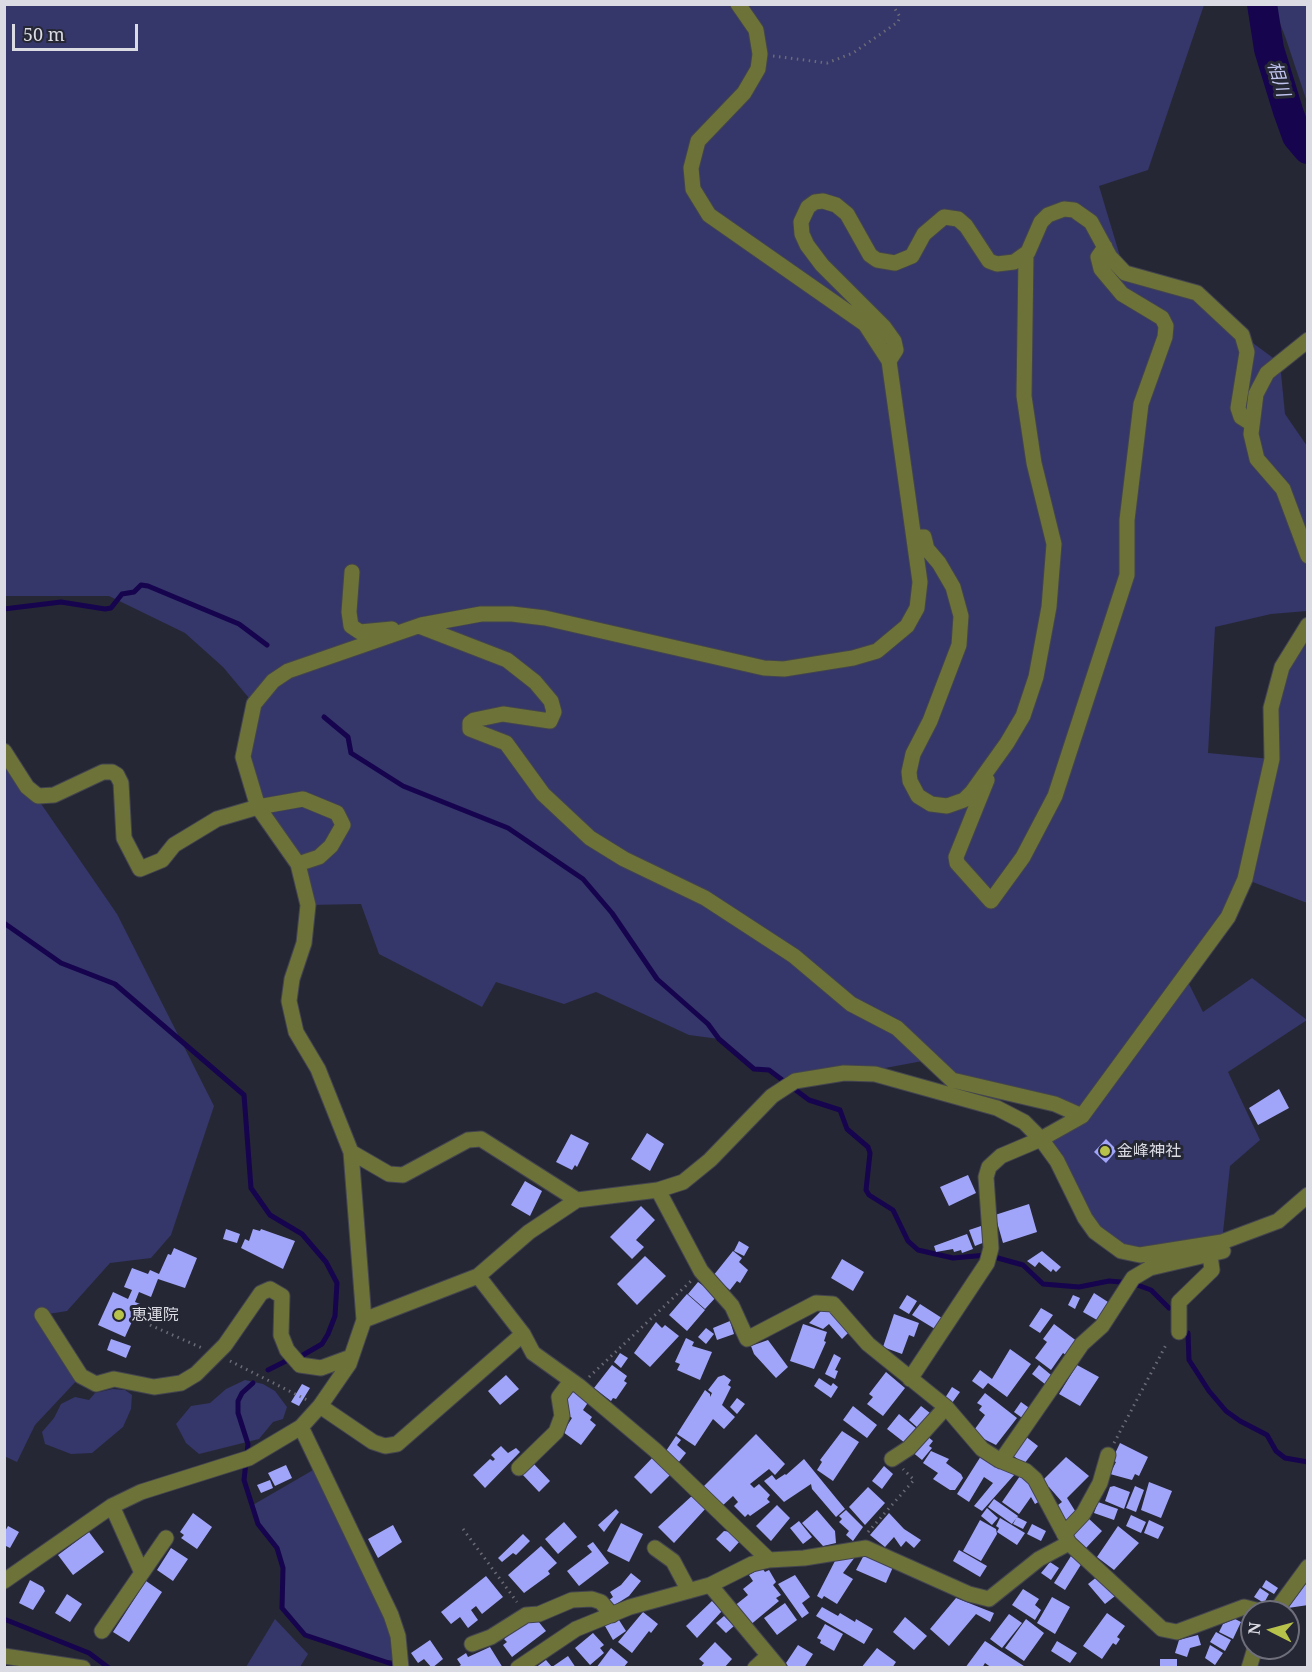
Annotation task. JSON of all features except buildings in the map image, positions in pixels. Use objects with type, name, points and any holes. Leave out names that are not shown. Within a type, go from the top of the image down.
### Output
[{"type":"street","points":[[352,572],[349,612],[351,626],[360,632],[421,625],[481,614],[512,614],[545,618],[764,668],[784,669],[853,658],[888,644],[912,618],[917,608],[920,582],[890,361],[865,324],[709,215],[693,189],[691,168],[698,141],[744,93],[758,69],[760,54],[756,30],[738,4]]},
{"type":"street","points":[[890,361],[896,350],[894,340],[822,265],[807,245],[802,234],[801,222],[808,207],[814,202],[823,201],[836,205],[847,214],[870,255],[886,263],[905,261],[912,256],[924,234],[944,217],[958,219],[966,226],[983,255],[990,261],[1006,264],[1026,254]]},
{"type":"street","points":[[915,536],[924,537],[927,549],[954,587],[962,625],[959,645],[930,721],[913,754],[909,772],[910,781],[925,801],[947,806],[964,800],[1007,743],[1030,699],[1049,606],[1054,544],[1034,463],[1024,396],[1026,254],[1041,222],[1055,210],[1064,208],[1082,214],[1091,222],[1105,247],[1125,273],[1197,292],[1242,335],[1247,351],[1238,408],[1241,417],[1252,424]]},
{"type":"street","points":[[984,774],[988,781],[956,857],[957,863],[991,901],[1023,857],[1055,796],[1127,574],[1127,520],[1141,404],[1165,337],[1166,326],[1162,318],[1122,294],[1101,269],[1098,257],[1105,247]]},
{"type":"street","points":[[1308,340],[1267,373],[1256,394],[1251,434],[1257,459],[1282,489],[1308,556]]},
{"type":"street","points":[[4,1581],[112,1506],[141,1492],[244,1460],[301,1427],[320,1406],[351,1357],[364,1320],[351,1152],[318,1069],[296,1032],[289,1001],[291,979],[304,943],[308,905],[298,864],[258,807],[243,756],[254,704],[263,691],[288,671],[421,625],[507,660],[535,682],[551,701],[554,712],[550,721],[503,714],[474,720],[470,723],[470,729],[506,743],[543,794],[591,838],[624,859],[705,898],[794,956],[851,1004],[897,1028],[952,1080],[1055,1104],[1082,1116]]},
{"type":"street","points":[[910,1379],[989,1256],[986,1177],[989,1167],[1001,1156],[1041,1139],[1082,1116],[1228,917],[1245,879],[1272,759],[1271,708],[1282,668],[1308,625]]},
{"type":"street","points":[[4,751],[27,787],[38,796],[54,795],[103,772],[112,772],[117,776],[121,783],[124,838],[140,869],[162,860],[174,845],[217,819],[258,807],[303,799],[338,813],[343,825],[331,846],[319,857],[298,864]]},
{"type":"street","points":[[364,1320],[478,1276],[528,1232],[577,1200],[658,1190],[683,1182],[772,1096],[789,1085],[844,1073],[875,1074],[997,1108],[1024,1122],[1041,1139],[1057,1161],[1085,1218],[1107,1243],[1121,1251],[1140,1255],[1222,1242],[1278,1221],[1308,1195]]},
{"type":"street","points":[[351,1152],[389,1174],[403,1175],[468,1140],[481,1139],[577,1200]]},
{"type":"street","points":[[658,1190],[701,1271],[732,1306],[747,1339],[816,1303],[833,1304],[868,1344],[946,1407],[982,1449],[1001,1461],[1018,1466],[1035,1479],[1066,1539],[1143,1614],[1169,1632],[1177,1632],[1240,1608]]},
{"type":"street","points":[[1001,1461],[1082,1344],[1102,1326],[1129,1284],[1150,1268],[1223,1253],[1222,1242]]},
{"type":"street","points":[[1179,1332],[1179,1302],[1212,1270],[1210,1255]]},
{"type":"street","points":[[478,1276],[523,1334],[533,1353],[575,1383],[657,1452],[769,1560]]},
{"type":"street","points":[[42,1315],[81,1376],[96,1384],[114,1379],[154,1387],[169,1387],[181,1383],[196,1374],[216,1354],[261,1293],[270,1288],[282,1296],[281,1335],[287,1350],[300,1365],[321,1368],[351,1357]]},
{"type":"street","points":[[320,1406],[373,1442],[385,1446],[397,1444],[523,1334]]},
{"type":"street","points":[[519,1468],[556,1432],[562,1416],[559,1397],[575,1383]]},
{"type":"street","points":[[892,1460],[909,1448],[946,1407]]},
{"type":"street","points":[[301,1427],[391,1615],[398,1636],[401,1664]]},
{"type":"street","points":[[518,1668],[576,1629],[612,1615],[710,1586],[752,1564],[769,1560],[804,1558],[854,1548],[866,1548],[969,1594],[989,1599],[1066,1539],[1100,1483],[1108,1455]]},
{"type":"street","points":[[112,1506],[142,1573]]},
{"type":"street","points":[[102,1631],[166,1538]]},
{"type":"street","points":[[655,1548],[673,1561],[689,1591]]},
{"type":"street","points":[[1284,1600],[1308,1567]]},
{"type":"street","points":[[710,1586],[773,1662],[755,1668]]},
{"type":"street","points":[[472,1644],[491,1637],[526,1615],[539,1614],[572,1600],[592,1599],[601,1602],[612,1615]]},
{"type":"street","points":[[4,1656],[83,1668]]},
{"type":"path","points":[[760,54],[827,63],[853,53],[898,22],[900,17],[892,4]]},
{"type":"path","points":[[575,1383],[701,1271]]},
{"type":"path","points":[[150,1325],[216,1354],[320,1406]]},
{"type":"path","points":[[1108,1455],[1166,1345],[1179,1332]]},
{"type":"path","points":[[854,1548],[915,1480],[892,1460]]},
{"type":"path","points":[[463,1529],[526,1615]]},
{"type":"shaded area","points":[[4,5],[1204,5],[1148,170],[1099,186],[1125,273],[1191,290],[1242,335],[1280,363],[1285,414],[1307,446],[1307,611],[1271,614],[1215,627],[1208,753],[1271,759],[1271,708],[1308,625],[1307,903],[1245,879],[1185,976],[1203,1012],[1252,978],[1307,1020],[1228,1072],[1260,1140],[1230,1166],[1222,1242],[1140,1255],[1106,1243],[1041,1139],[1081,1116],[952,1080],[933,1059],[790,1086],[769,1070],[754,1069],[719,1039],[689,1035],[596,992],[564,1004],[496,982],[482,1007],[379,954],[361,904],[308,905],[298,864],[258,807],[243,757],[254,704],[223,667],[185,633],[109,596],[5,596]]},
{"type":"shaded area","points":[[1273,5],[1307,5],[1307,102],[1286,39]]},
{"type":"shaded area","points":[[4,750],[117,914],[214,1106],[171,1235],[151,1258],[110,1263],[67,1311],[42,1315],[81,1376],[35,1425],[17,1462],[4,1456]]},
{"type":"shaded area","points":[[245,1380],[263,1384],[275,1391],[287,1407],[283,1419],[273,1422],[259,1439],[199,1454],[186,1443],[176,1424],[191,1406],[210,1403],[226,1389]]},
{"type":"shaded area","points":[[113,1389],[125,1390],[132,1395],[131,1409],[123,1427],[92,1453],[71,1454],[45,1444],[42,1432],[54,1418],[61,1404],[75,1397],[89,1400],[95,1393]]},
{"type":"shaded area","points":[[320,1466],[375,1581],[401,1660],[382,1660],[305,1635],[282,1608],[283,1567],[277,1548],[258,1524],[251,1506]]},
{"type":"shaded area","points":[[275,1619],[308,1654],[300,1667],[246,1667]]},
{"type":"waterway","name":"相川","points":[[1262,4],[1269,49],[1288,111],[1297,136],[1308,149]]},
{"type":"waterway","points":[[4,609],[61,602],[111,608],[122,594],[134,592],[141,585],[239,624],[267,645]]},
{"type":"waterway","points":[[324,717],[348,737],[351,753],[403,786],[508,828],[583,879],[612,913],[657,979],[708,1024],[719,1039],[754,1069],[769,1070],[809,1100],[840,1110],[847,1129],[868,1147],[870,1153],[866,1190],[869,1195],[893,1210],[908,1241],[918,1250],[953,1258],[987,1255],[1023,1265],[1043,1284],[1079,1287],[1109,1281],[1132,1283],[1151,1290],[1169,1308]]},
{"type":"waterway","points":[[4,923],[61,963],[115,984],[244,1095],[251,1188],[270,1215],[302,1234],[326,1262],[337,1283],[335,1316],[328,1334],[322,1344],[303,1355]]},
{"type":"waterway","points":[[1188,1333],[1189,1360],[1209,1391],[1226,1411],[1267,1435],[1276,1451],[1285,1458],[1308,1462]]},
{"type":"waterway","points":[[268,1370],[290,1359]]},
{"type":"waterway","points":[[253,1383],[242,1393],[238,1401],[238,1413],[248,1444],[244,1480],[258,1524],[277,1548],[283,1568],[282,1608],[305,1635],[398,1666]]},
{"type":"waterway","points":[[4,1619],[89,1653],[109,1668]]},
{"type":"place","name":"金峰神社","points":[[1105,1151]]},
{"type":"place","name":"恵運院","points":[[119,1315]]}]
